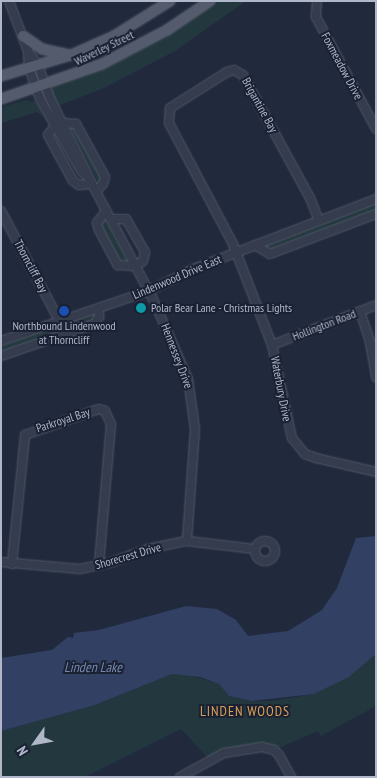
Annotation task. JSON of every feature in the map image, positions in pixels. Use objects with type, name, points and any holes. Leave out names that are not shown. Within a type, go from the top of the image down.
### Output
[{"type":"main road","name":"Waverley Street","points":[[1,76],[71,55],[114,36],[170,1]]},
{"type":"main road","name":"Waverley Street","points":[[1,98],[102,64],[167,30],[210,1]]},
{"type":"main road","points":[[23,36],[42,49],[71,55]]},
{"type":"street","name":"Hennessey Drive","points":[[9,1],[54,126],[82,172],[92,184]]},
{"type":"street","name":"Foxmeadow Drive","points":[[317,1],[316,17],[376,130]]},
{"type":"street","name":"Brigantine Bay","points":[[236,253],[167,115],[175,104],[234,70],[244,74],[310,198],[319,221]]},
{"type":"street","name":"Hennessey Drive","points":[[40,86],[63,123],[92,184],[149,291],[181,361],[194,406],[195,429],[187,541]]},
{"type":"street","points":[[63,123],[76,124],[105,176],[103,184],[92,184]]},
{"type":"street","name":"Hennessey Drive","points":[[54,126],[48,135],[73,181],[79,185],[92,184]]},
{"type":"street","name":"Lindenwood Drive East","points":[[1,341],[149,291],[255,245],[376,199]]},
{"type":"street","name":"Thorncliff Bay","points":[[1,211],[60,322]]},
{"type":"street","points":[[106,211],[97,223],[118,265],[135,266],[143,262],[145,252],[126,219],[111,219]]},
{"type":"street","points":[[255,245],[270,254],[376,214]]},
{"type":"street","name":"Waterbury Drive","points":[[236,253],[272,345],[288,423],[297,446],[316,458],[376,472]]},
{"type":"street","name":"Hollington Road","points":[[272,345],[376,305]]},
{"type":"street","points":[[1,356],[94,324],[99,317],[99,308]]},
{"type":"street","points":[[360,311],[373,345],[376,377]]},
{"type":"street","name":"Parkroyal Bay","points":[[12,564],[25,435],[99,409],[105,411],[111,424],[99,566]]},
{"type":"street","name":"Shorecrest Drive","points":[[1,562],[80,569],[99,566],[148,549],[187,541],[255,549]]},
{"type":"street","points":[[180,777],[224,753],[262,747],[274,750],[280,755],[291,777]]},
{"type":"green space","points":[[210,1],[246,1],[175,51],[104,88],[55,107],[41,86],[77,75]]},
{"type":"green space","points":[[27,100],[36,103],[43,116],[37,112],[1,123],[1,107]]},
{"type":"green space","points":[[72,124],[102,179],[99,184],[69,126]]},
{"type":"green space","points":[[376,199],[376,214],[270,254],[255,245]]},
{"type":"green space","points":[[104,218],[128,262],[120,262],[100,227]]},
{"type":"green space","points":[[94,314],[94,321],[1,353],[1,346]]},
{"type":"green space","points":[[376,654],[376,706],[321,736],[318,731],[274,750],[262,747],[210,760],[181,729],[85,777],[1,777],[1,731],[95,705],[172,674],[186,674],[219,684],[229,696],[252,701],[271,701],[314,694],[349,677]]},
{"type":"water","name":"Linden Lake","points":[[376,536],[376,654],[349,677],[314,694],[252,701],[229,696],[219,684],[200,677],[172,674],[95,705],[1,731],[1,658],[52,650],[68,637],[73,638],[74,633],[99,630],[186,606],[217,609],[236,620],[248,636],[288,631],[322,610],[337,588],[356,538]]},
{"type":"place","name":"Polar Bear Lane - Christmas Lights","points":[[141,308]]},
{"type":"place","name":"Northbound Lindenwood at Thorncliff","points":[[64,311]]},
{"type":"district","name":"LINDEN WOODS","points":[[245,711]]}]
